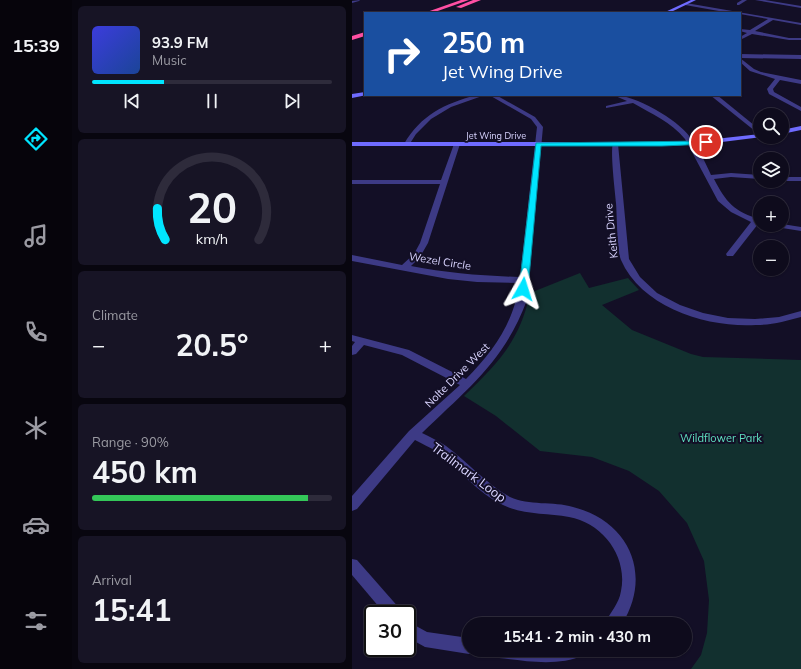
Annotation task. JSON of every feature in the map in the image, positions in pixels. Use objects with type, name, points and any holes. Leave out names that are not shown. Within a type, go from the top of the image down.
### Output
[{"type":"highway","points":[[430,12],[466,0]]},
{"type":"highway","points":[[444,12],[478,0]]},
{"type":"highway","points":[[352,38],[364,34]]},
{"type":"highway","points":[[352,42],[364,38]]},
{"type":"main road","points":[[667,12],[694,0]]},
{"type":"main road","points":[[352,96],[364,94]]},
{"type":"main road","points":[[789,131],[801,128]]},
{"type":"main road","name":"Jet Wing Drive","points":[[352,144],[690,143],[753,137]]},
{"type":"street","points":[[352,2],[358,0]]},
{"type":"street","points":[[738,4],[745,0]]},
{"type":"street","points":[[757,0],[801,7]]},
{"type":"street","points":[[686,4],[733,12]]},
{"type":"street","points":[[792,13],[801,7]]},
{"type":"street","points":[[703,12],[710,8]]},
{"type":"street","points":[[741,13],[801,24]]},
{"type":"street","points":[[741,38],[772,19]]},
{"type":"street","points":[[741,30],[792,40],[801,39]]},
{"type":"street","points":[[741,58],[801,57]]},
{"type":"street","points":[[741,60],[744,66],[762,75],[801,82]]},
{"type":"street","points":[[779,78],[770,89],[771,93],[801,109]]},
{"type":"street","points":[[407,144],[417,127],[436,113],[456,103],[479,96]]},
{"type":"street","name":"Nolte Drive West","points":[[352,505],[413,434],[467,384],[492,358],[509,334],[519,312],[524,280],[540,127],[536,121],[494,96]]},
{"type":"street","points":[[619,96],[634,101],[677,126],[685,134],[725,205],[743,216],[753,219]]},
{"type":"street","points":[[714,96],[753,127]]},
{"type":"street","points":[[608,107],[634,101]]},
{"type":"street","points":[[436,113],[444,114]]},
{"type":"street","points":[[404,268],[417,255],[424,243],[457,144]]},
{"type":"street","name":"Keith Drive","points":[[615,144],[625,259],[638,282],[656,296],[670,304],[687,311],[712,318],[754,322],[784,319],[801,314]]},
{"type":"street","points":[[708,177],[753,177]]},
{"type":"street","points":[[789,179],[801,179]]},
{"type":"street","points":[[352,182],[444,182]]},
{"type":"street","points":[[730,254],[753,227]]},
{"type":"street","points":[[789,228],[801,230]]},
{"type":"street","name":"Wezel Circle","points":[[352,258],[448,276],[478,279],[524,280]]},
{"type":"street","points":[[352,352],[357,339],[405,352],[467,384]]},
{"type":"street","name":"Trailmark Loop","points":[[413,434],[444,451],[488,490],[507,501],[524,506],[578,513],[598,522],[614,536],[625,555],[630,578],[628,592],[623,608],[617,617]]},
{"type":"street","points":[[352,565],[387,605]]},
{"type":"street","points":[[416,634],[425,639],[462,645]]},
{"type":"green space","name":"Wildflower Park","points":[[580,273],[589,288],[628,278],[639,290],[602,305],[632,330],[691,354],[703,357],[801,360],[801,669],[691,669],[701,655],[707,633],[709,600],[704,561],[687,523],[659,491],[629,471],[592,457],[540,451],[496,416],[464,396],[497,362],[514,338],[526,310],[530,293]]},
{"type":"route","points":[[523,289],[538,144],[680,144],[706,142]]}]
